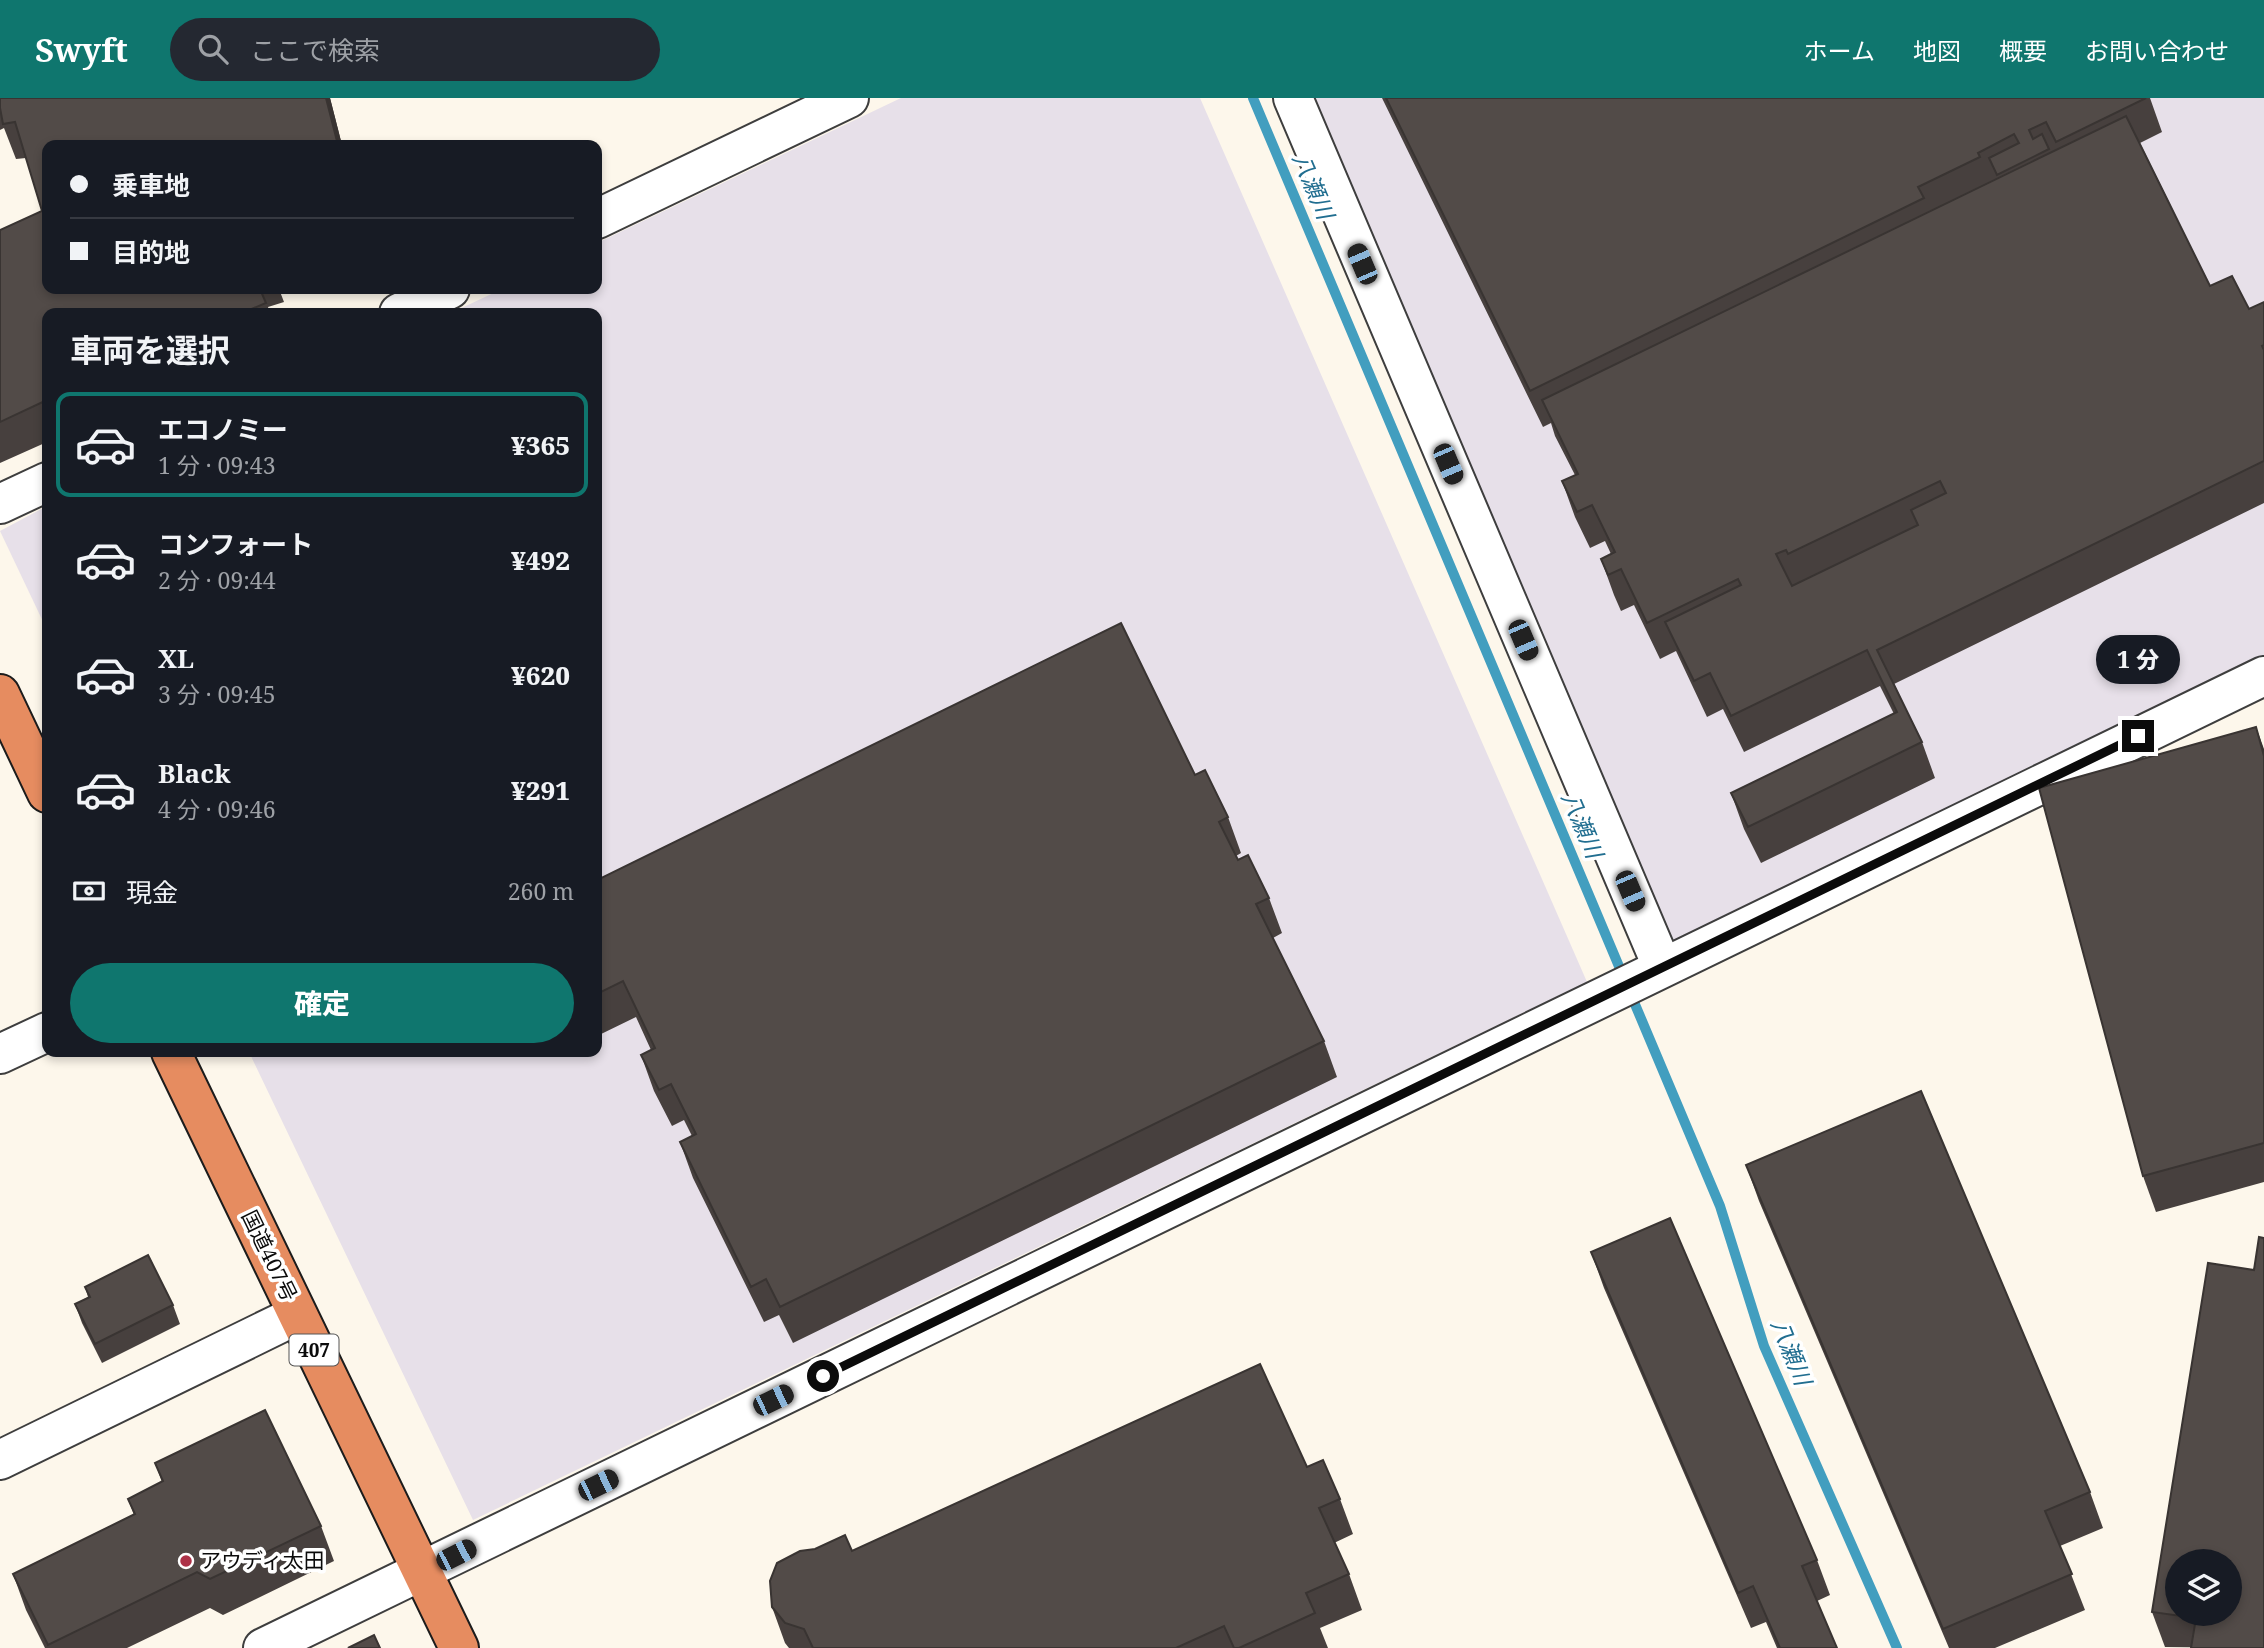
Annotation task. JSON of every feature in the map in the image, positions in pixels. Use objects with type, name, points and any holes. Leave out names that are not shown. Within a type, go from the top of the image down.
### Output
[{"type":"highway","points":[[0,694],[42,782]]},
{"type":"highway","name":"国道407号","points":[[173,1057],[459,1648]]},
{"type":"street","points":[[602,217],[849,98]]},
{"type":"street","points":[[1293,98],[1651,971]]},
{"type":"street","points":[[410,308],[439,294]]},
{"type":"street","points":[[0,504],[42,484]]},
{"type":"street","points":[[263,1648],[1651,971],[2264,676]]},
{"type":"street","points":[[0,1054],[42,1034]]},
{"type":"street","points":[[0,1460],[297,1315]]},
{"type":"shaded area","points":[[901,98],[1200,98],[1587,982],[473,1520],[251,1057],[602,1057],[602,308],[462,308],[491,294],[602,294],[602,241]]},
{"type":"shaded area","points":[[1304,98],[2264,98],[2264,659],[1665,948]]},
{"type":"shaded area","points":[[42,509],[42,619],[0,531]]},
{"type":"building","points":[[0,98],[326,98],[337,140],[42,140],[42,211],[15,122],[3,124]]},
{"type":"building","points":[[1386,98],[2146,98],[2056,142],[2046,122],[2029,130],[2033,139],[2042,134],[2049,149],[1997,175],[1989,158],[2019,143],[2014,134],[1978,153],[1980,157],[1918,187],[1924,198],[1530,391]]},
{"type":"building","points":[[2126,116],[2210,286],[2232,276],[2249,309],[2264,302],[2264,461],[1877,650],[1922,742],[1748,827],[1731,793],[1897,712],[1867,650],[1731,716],[1710,673],[1694,681],[1665,622],[1741,585],[1738,579],[1647,623],[1621,569],[1608,575],[1601,559],[1615,552],[1592,505],[1577,512],[1562,481],[1578,474],[1542,400]],"holes":[[[1940,481],[1946,493],[1911,510],[1918,525],[1792,586],[1776,554],[1786,550],[1788,554]]]},
{"type":"building","points":[[42,211],[42,294],[262,294],[266,303],[254,308],[42,308],[42,402],[0,422],[0,230]]},
{"type":"building","points":[[1121,623],[1195,775],[1205,770],[1228,817],[1219,822],[1238,860],[1248,855],[1269,898],[1256,904],[1324,1041],[780,1307],[766,1279],[751,1287],[680,1142],[696,1134],[671,1084],[659,1090],[641,1055],[655,1048],[623,981],[602,992],[602,878]]},
{"type":"building","points":[[2256,727],[2264,756],[2264,1143],[2143,1176],[2039,788]]},
{"type":"building","points":[[1921,1091],[2090,1492],[2045,1511],[2072,1574],[1943,1629],[1746,1165]]},
{"type":"building","points":[[1670,1218],[1817,1560],[1802,1566],[1837,1648],[1780,1648],[1753,1586],[1738,1593],[1591,1252]]},
{"type":"building","points":[[2259,1237],[2264,1238],[2264,1648],[2191,1648],[2195,1626],[2242,1626],[2242,1549],[2165,1549],[2165,1614],[2152,1612],[2208,1263],[2254,1270]]},
{"type":"building","points":[[148,1255],[173,1305],[95,1344],[75,1304],[90,1297],[85,1287]]},
{"type":"building","points":[[1260,1364],[1307,1467],[1323,1460],[1340,1499],[1319,1508],[1349,1574],[1306,1593],[1315,1613],[1239,1648],[1234,1648],[1224,1626],[1176,1648],[813,1648],[804,1629],[785,1623],[772,1607],[770,1581],[777,1563],[800,1551],[815,1549],[845,1535],[852,1551]]},
{"type":"building","points":[[265,1410],[321,1526],[210,1579],[197,1572],[48,1645],[13,1574],[135,1514],[128,1499],[163,1481],[155,1463]]},
{"type":"building","points":[[374,1635],[380,1648],[348,1648]]},
{"type":"waterway","name":"八瀬川","points":[[1253,98],[1720,1206],[1764,1346],[1897,1648]]},
{"type":"place","name":"アウディ太田","points":[[186,1561]]},
{"type":"route","points":[[823,1376],[2138,736]]}]
